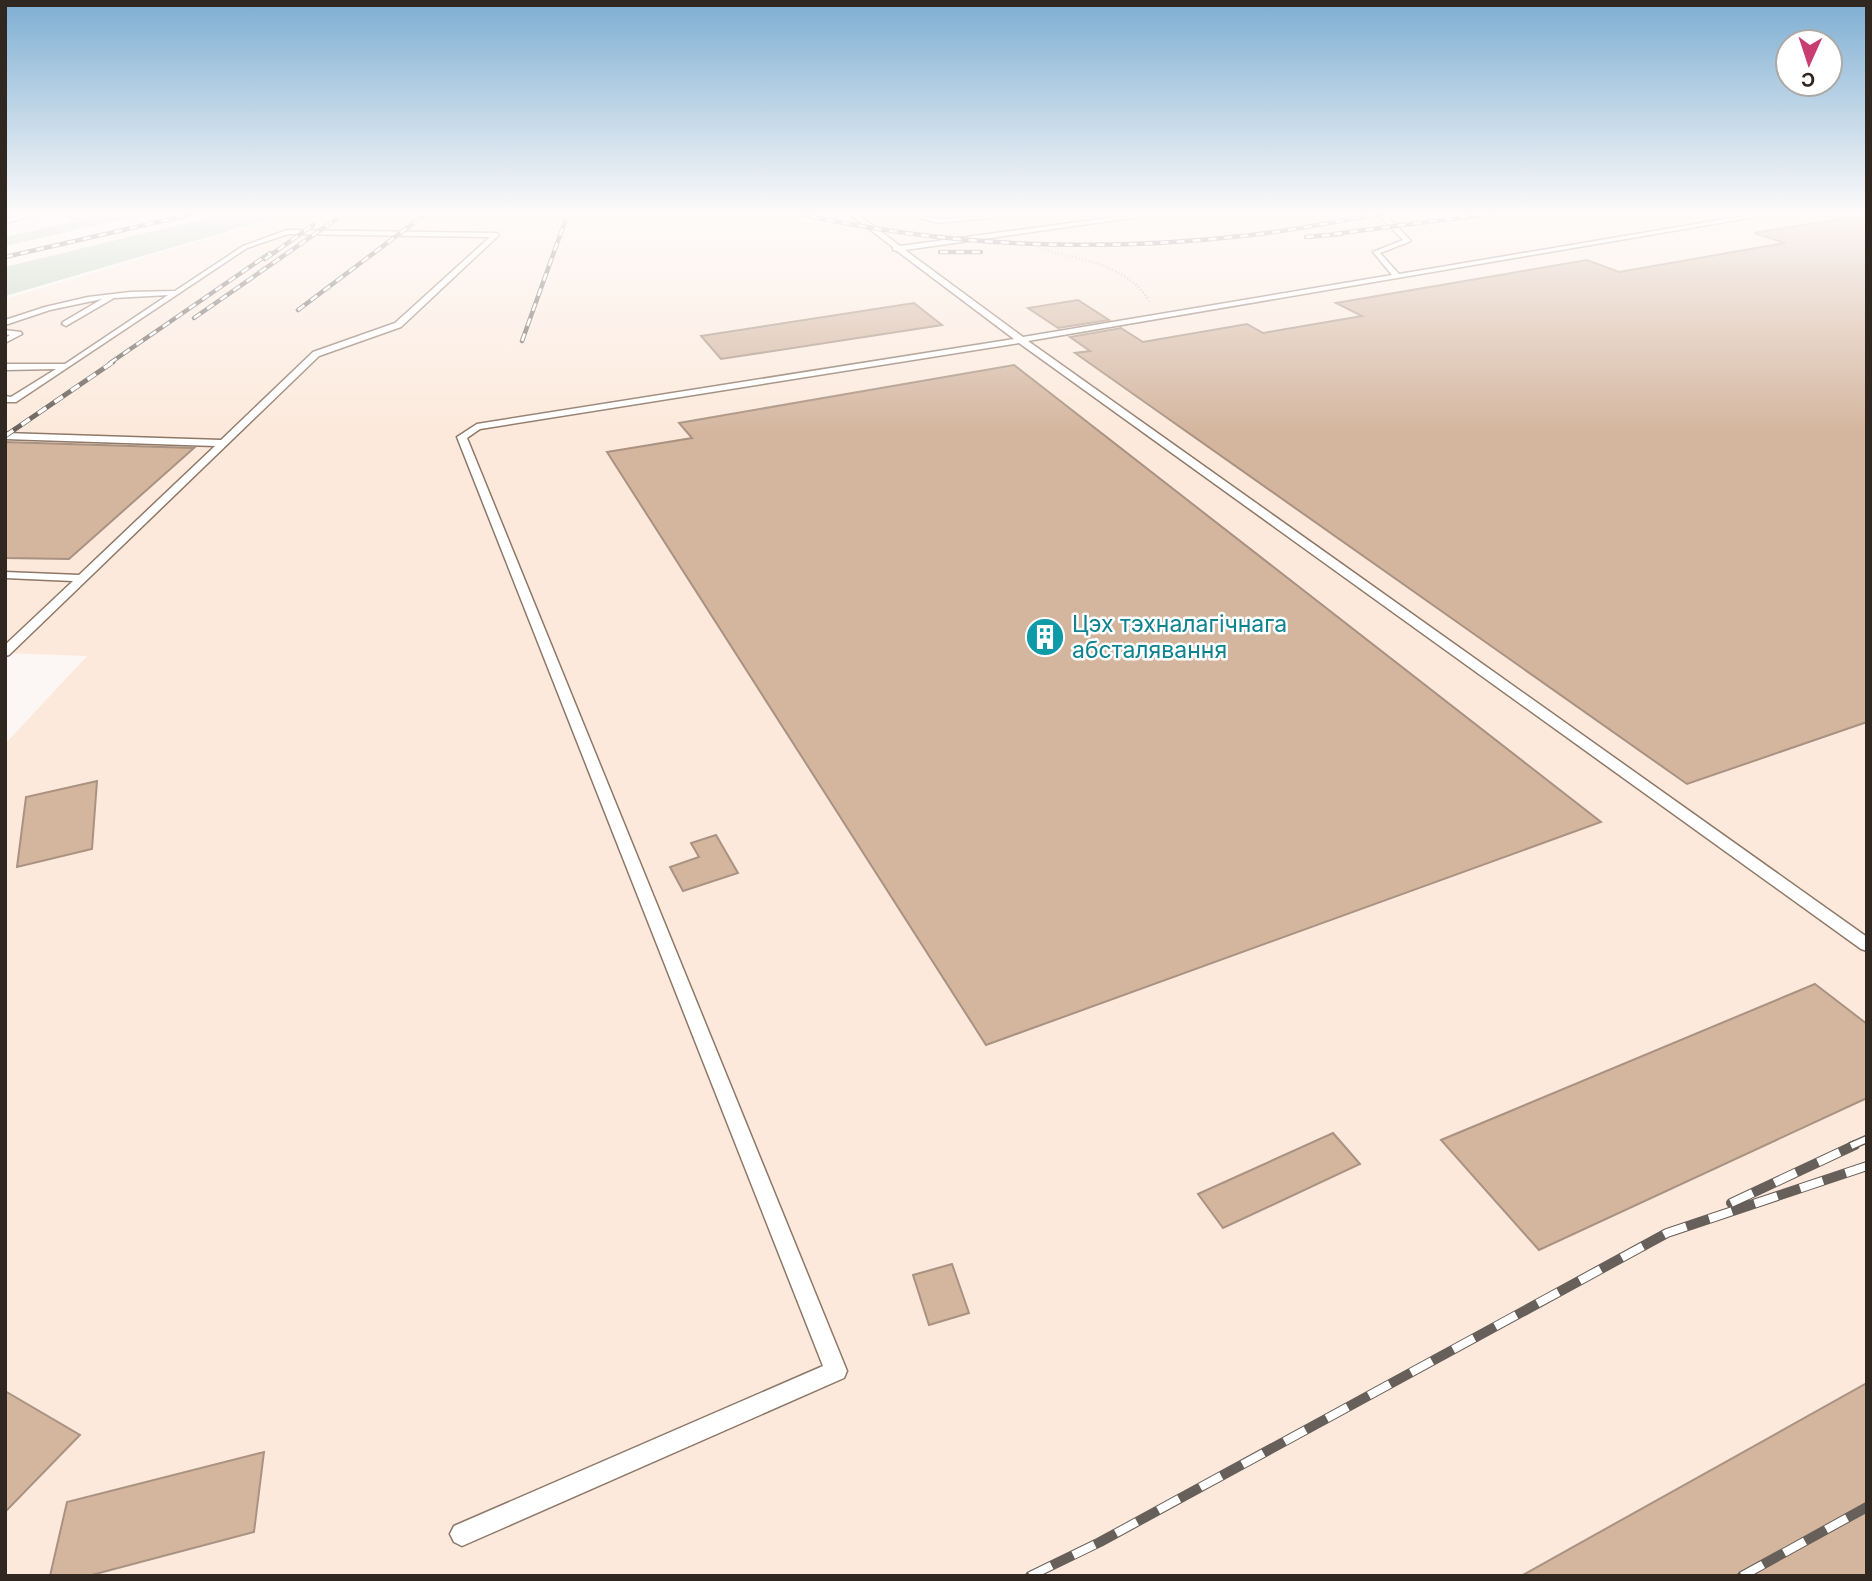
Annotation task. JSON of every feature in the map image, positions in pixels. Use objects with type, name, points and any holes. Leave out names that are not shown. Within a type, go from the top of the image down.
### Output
[{"type":"lane","points":[[8,401],[67,366],[185,287]]},
{"type":"lane","points":[[5,652],[316,354],[398,325],[440,287]]},
{"type":"lane","points":[[947,287],[1867,945]]},
{"type":"lane","points":[[463,1534],[836,1371],[463,437],[477,427],[1339,287]]},
{"type":"lane","points":[[66,324],[118,293]]},
{"type":"lane","points":[[5,323],[79,299],[118,293],[176,293]]},
{"type":"lane","points":[[5,332],[18,334],[5,341]]},
{"type":"lane","points":[[5,367],[67,366]]},
{"type":"lane","points":[[5,436],[222,443]]},
{"type":"lane","points":[[5,575],[80,578]]},
{"type":"path","points":[[1141,287],[1158,317]]},
{"type":"shaded area","points":[[46,287],[1867,287],[1867,1576],[5,1576],[5,744],[87,656],[5,653],[5,299]]},
{"type":"green space","points":[[5,287],[37,287],[5,296]]},
{"type":"building","points":[[1431,287],[1867,287],[1867,722],[1687,784],[1075,353],[1090,351],[1070,337],[1121,328],[1143,342],[1247,324],[1263,333],[1362,316],[1336,303]]},
{"type":"building","points":[[1078,300],[1109,320],[1058,328],[1028,308]]},
{"type":"building","points":[[914,303],[942,325],[721,359],[701,336]]},
{"type":"building","name":"Цэх тэхналагічнага абсталявання","points":[[1014,365],[1601,822],[986,1045],[607,452],[692,438],[679,423]]},
{"type":"building","points":[[5,442],[194,448],[69,559],[5,558]]},
{"type":"building","points":[[97,781],[92,849],[17,867],[26,797]]},
{"type":"building","points":[[716,835],[738,873],[683,891],[670,867],[699,857],[691,843]]},
{"type":"building","points":[[1815,984],[1867,1024],[1867,1098],[1539,1250],[1441,1140]]},
{"type":"building","points":[[1333,1133],[1360,1164],[1223,1228],[1198,1194]]},
{"type":"building","points":[[952,1264],[969,1313],[929,1325],[913,1275]]},
{"type":"building","points":[[1867,1383],[1867,1576],[1521,1576]]},
{"type":"building","points":[[5,1391],[80,1435],[5,1512]]},
{"type":"building","points":[[264,1452],[254,1532],[88,1576],[50,1576],[67,1502]]},
{"type":"railway","points":[[110,363],[221,287]]},
{"type":"railway","points":[[194,318],[239,287]]},
{"type":"railway","points":[[298,310],[329,287]]},
{"type":"railway","points":[[522,341],[541,287]]},
{"type":"railway","points":[[5,436],[113,362]]},
{"type":"railway","points":[[1851,1146],[1867,1139]]},
{"type":"railway","points":[[1731,1203],[1855,1145]]},
{"type":"railway","points":[[1030,1576],[1100,1542],[1667,1233],[1867,1166]]},
{"type":"railway","points":[[1742,1576],[1867,1507]]},
{"type":"place","name":"Цэх тэхналагічнага абсталявання","points":[[1045,637]]}]
